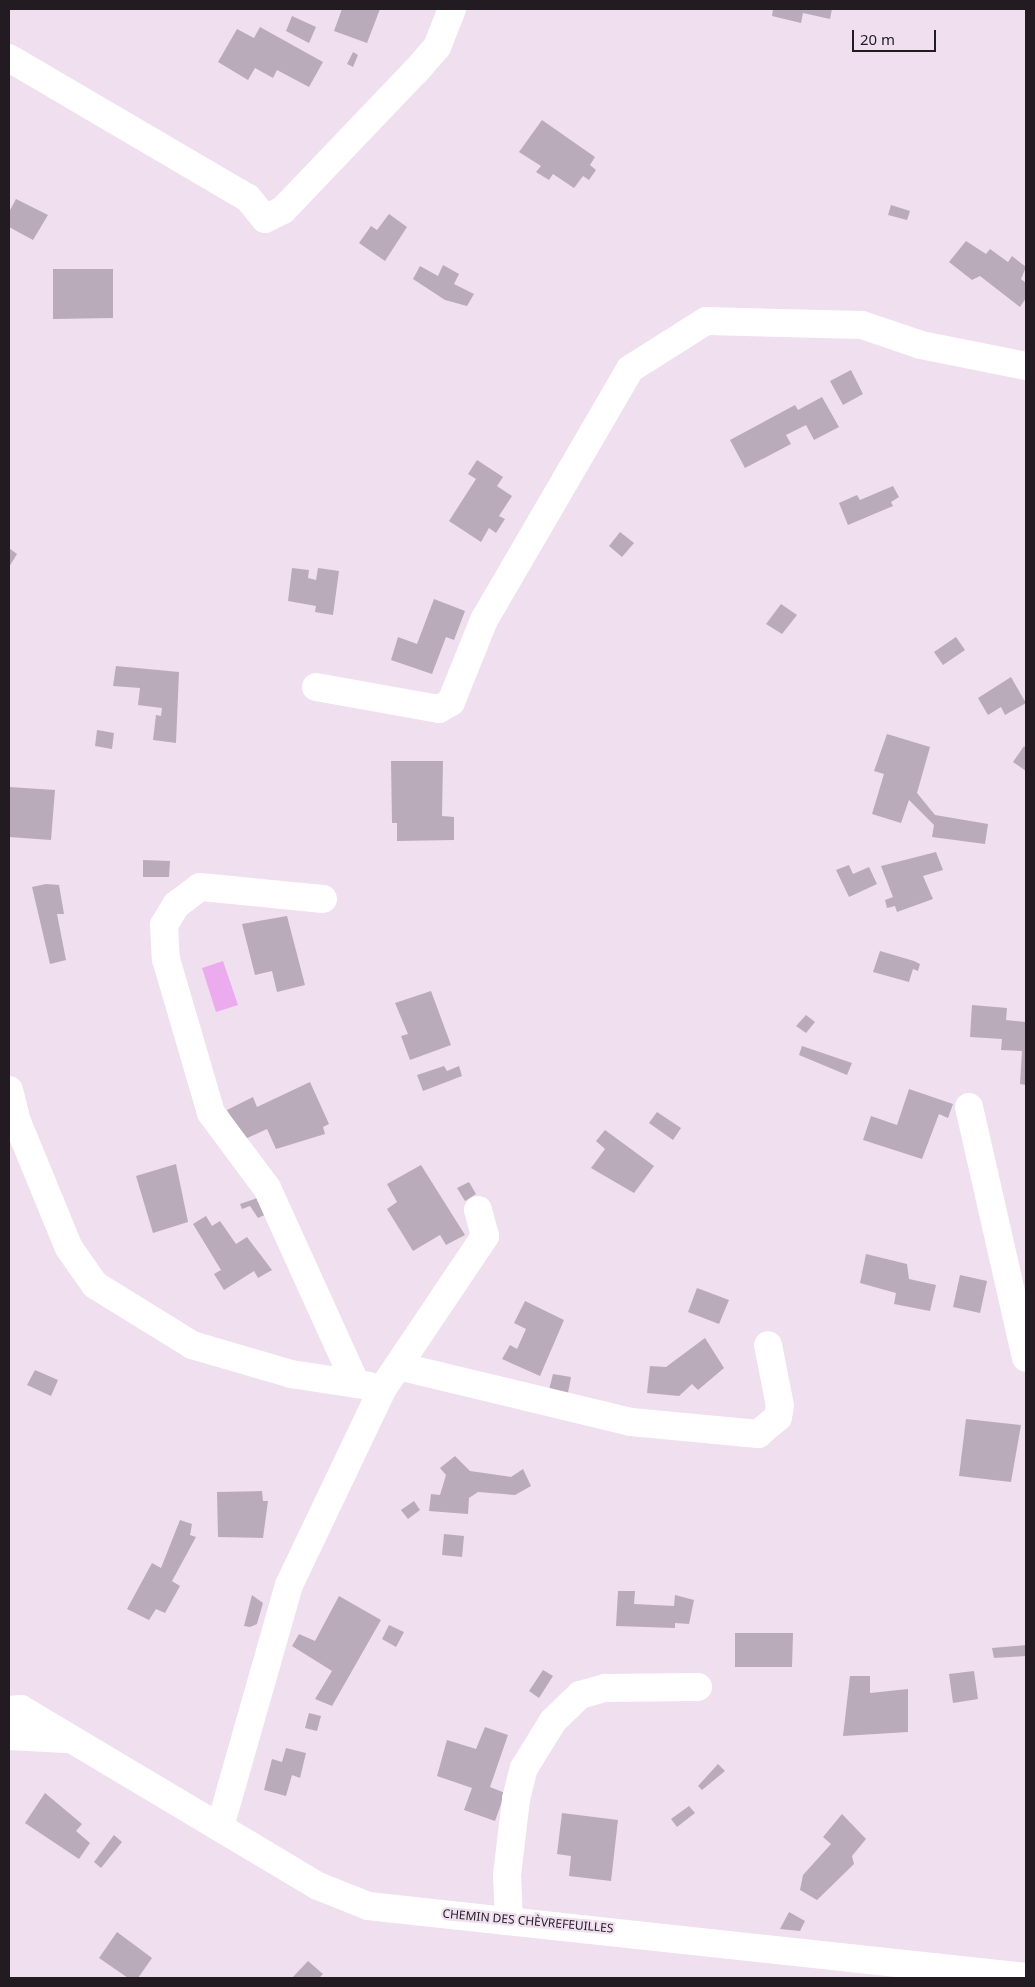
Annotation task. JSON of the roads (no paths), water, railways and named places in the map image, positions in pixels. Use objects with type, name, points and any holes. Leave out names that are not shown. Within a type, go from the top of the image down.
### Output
[{"type":"main road","points":[[9,58],[248,198],[266,219],[283,210],[416,72],[437,47],[452,9]]},
{"type":"main road","points":[[316,687],[439,710],[451,702],[484,620],[630,369],[706,321],[862,325],[921,345],[1026,366]]},
{"type":"main road","points":[[323,899],[200,887],[176,905],[164,925],[165,951],[212,1113],[267,1188],[356,1384]]},
{"type":"main road","points":[[9,1090],[16,1119],[69,1248],[96,1285],[192,1345],[291,1374],[383,1388]]},
{"type":"main road","points":[[969,1107],[1026,1358]]},
{"type":"main road","points":[[220,1827],[289,1585],[383,1388],[485,1236],[478,1210]]},
{"type":"main road","points":[[398,1366],[631,1422],[758,1434],[778,1417],[780,1406],[768,1346]]},
{"type":"main road","points":[[509,1920],[507,1875],[516,1799],[524,1768],[553,1721],[580,1694],[605,1688],[698,1687]]},
{"type":"main road","name":"CHEMIN DES CHÈVREFEUILLES","points":[[12,1719],[72,1739],[318,1886],[368,1906],[1026,1977]]}]
